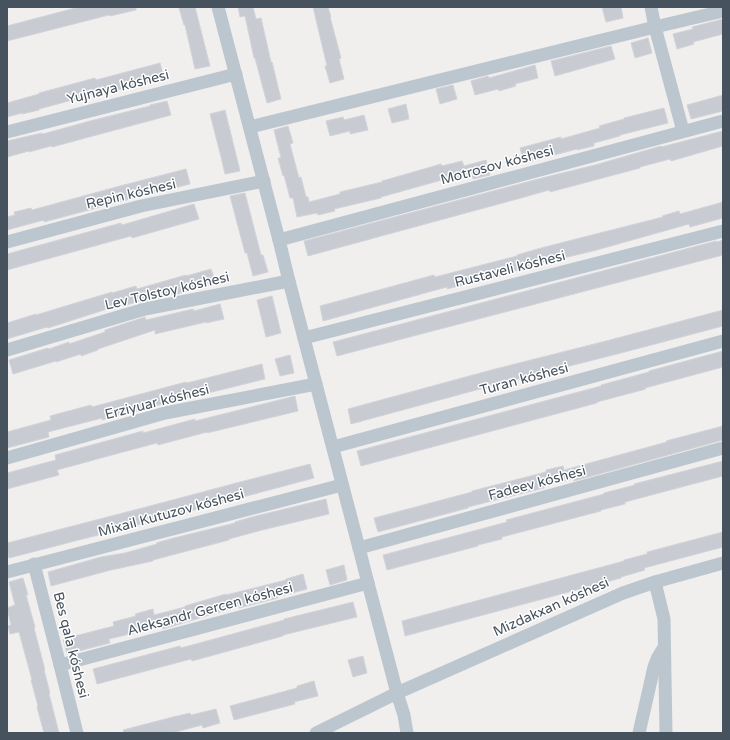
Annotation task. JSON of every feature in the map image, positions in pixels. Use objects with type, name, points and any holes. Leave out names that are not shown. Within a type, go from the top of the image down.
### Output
[{"type":"street","points":[[218,7],[332,447],[404,715],[407,733]]},
{"type":"street","points":[[651,7],[683,131]]},
{"type":"street","points":[[250,126],[723,11]]},
{"type":"street","name":"Yujnaya kóshesi","points":[[7,132],[236,74]]},
{"type":"street","name":"Motrosov kóshesi","points":[[279,240],[723,121]]},
{"type":"street","name":"Repin kóshesi","points":[[7,242],[142,206],[264,181]]},
{"type":"street","name":"Rustaveli kóshesi","points":[[304,338],[723,231]]},
{"type":"street","name":"Lev Tolstoy kóshesi","points":[[7,350],[145,309],[289,281]]},
{"type":"street","name":"Turan kóshesi","points":[[332,447],[723,341]]},
{"type":"street","name":"Erziyuar kóshesi","points":[[7,458],[165,414],[316,384]]},
{"type":"street","name":"Fadeev kóshesi","points":[[359,548],[723,448]]},
{"type":"street","name":"Mixail Kutuzov kóshesi","points":[[7,572],[342,485]]},
{"type":"street","name":"Bes qala kóshesi","points":[[34,564],[77,733]]},
{"type":"street","name":"Mizdakxan kóshesi","points":[[316,733],[397,693],[623,593],[655,582],[720,566]]},
{"type":"street","points":[[655,582],[664,619],[666,733]]},
{"type":"street","name":"Aleksandr Gercen kóshesi","points":[[60,665],[368,583]]},
{"type":"street","points":[[639,733],[654,667],[664,646]]},
{"type":"building","points":[[79,7],[136,7],[136,10],[109,15],[7,41],[7,26]]},
{"type":"building","points":[[195,7],[210,66],[195,69],[185,25],[179,8]]},
{"type":"building","points":[[238,7],[253,7],[256,19],[261,18],[281,99],[267,103],[254,58],[245,16],[240,17]]},
{"type":"building","points":[[313,7],[328,7],[341,58],[339,59],[344,79],[330,83]]},
{"type":"building","points":[[602,7],[621,7],[623,18],[606,22]]},
{"type":"building","points":[[723,19],[723,34],[693,42],[694,44],[677,49],[673,34],[693,29],[692,27]]},
{"type":"building","points":[[648,38],[652,53],[635,58],[631,43]]},
{"type":"building","points":[[611,46],[615,59],[555,76],[551,61]]},
{"type":"building","points":[[160,63],[164,78],[107,93],[106,91],[39,110],[7,117],[7,103],[95,78],[96,80]]},
{"type":"building","points":[[535,65],[538,78],[515,84],[516,86],[499,91],[498,89],[475,95],[471,81],[488,76],[489,78]]},
{"type":"building","points":[[453,85],[457,99],[440,104],[436,89]]},
{"type":"building","points":[[723,95],[723,111],[691,119],[687,105]]},
{"type":"building","points":[[167,101],[171,115],[52,147],[7,157],[7,141],[43,134]]},
{"type":"building","points":[[406,104],[409,119],[392,123],[388,109]]},
{"type":"building","points":[[664,108],[668,123],[594,143],[594,146],[524,163],[520,148],[561,137],[561,139],[600,128],[599,126],[624,118]]},
{"type":"building","points":[[225,110],[240,171],[225,174],[210,114]]},
{"type":"building","points":[[364,115],[368,130],[350,134],[350,131],[330,136],[326,121],[343,117],[344,120]]},
{"type":"building","points":[[288,126],[293,143],[290,144],[299,178],[301,177],[306,197],[308,197],[309,202],[441,164],[442,166],[462,161],[464,166],[486,160],[490,175],[473,179],[472,174],[449,180],[449,178],[381,198],[334,209],[335,211],[318,215],[317,213],[297,217],[293,198],[290,198],[278,158],[281,158],[274,130]]},
{"type":"building","points":[[723,131],[723,146],[550,192],[549,190],[308,256],[304,241],[595,165],[661,146]]},
{"type":"building","points":[[186,169],[190,184],[44,222],[44,220],[7,230],[7,217],[15,215],[14,212],[31,208],[32,210]]},
{"type":"building","points":[[245,193],[261,255],[263,255],[268,272],[253,276],[247,253],[245,253],[230,196]]},
{"type":"building","points":[[723,202],[723,218],[690,227],[689,224],[593,251],[538,264],[511,273],[447,289],[447,287],[323,321],[320,306],[434,275],[435,277],[517,256],[541,248],[663,217],[662,216],[679,211],[680,214]]},
{"type":"building","points":[[194,204],[199,219],[7,270],[7,254],[121,223],[122,225]]},
{"type":"building","points":[[723,240],[723,255],[337,356],[333,342],[716,241]]},
{"type":"building","points":[[211,269],[216,283],[147,301],[146,299],[123,306],[123,304],[48,328],[47,327],[7,339],[7,323],[112,292],[136,286],[137,289]]},
{"type":"building","points":[[272,296],[281,333],[266,337],[257,300]]},
{"type":"building","points":[[220,304],[224,319],[155,334],[155,330],[81,356],[81,354],[13,374],[9,360],[69,342],[69,344],[145,317],[146,320],[193,309],[194,311]]},
{"type":"building","points":[[723,310],[723,326],[351,424],[348,409]]},
{"type":"building","points":[[723,351],[723,367],[645,388],[646,389],[597,403],[361,466],[357,451],[601,386]]},
{"type":"building","points":[[290,355],[294,373],[280,376],[275,359]]},
{"type":"building","points":[[262,364],[265,379],[48,432],[49,437],[7,448],[7,432],[51,420],[50,416],[91,405],[92,407]]},
{"type":"building","points":[[295,396],[298,411],[123,452],[57,470],[59,475],[7,489],[7,473],[56,460],[55,455],[143,431],[143,433],[195,419],[195,421]]},
{"type":"building","points":[[723,426],[723,440],[574,481],[573,479],[544,486],[544,488],[378,532],[374,518],[546,472],[546,470],[563,466],[564,470]]},
{"type":"building","points":[[723,461],[723,476],[625,502],[625,504],[601,511],[502,537],[502,539],[478,546],[387,570],[383,555],[507,522],[506,520],[604,494],[635,485],[634,484]]},
{"type":"building","points":[[310,464],[314,478],[9,558],[7,543]]},
{"type":"building","points":[[326,499],[329,514],[262,530],[153,561],[111,570],[51,586],[48,572],[101,557],[125,553],[252,517]]},
{"type":"building","points":[[723,532],[723,547],[644,568],[645,570],[621,578],[405,636],[402,621],[624,561],[647,554],[647,552]]},
{"type":"building","points":[[344,565],[347,580],[330,585],[326,570]]},
{"type":"building","points":[[303,574],[307,589],[239,608],[239,606],[163,629],[161,622],[133,630],[134,633],[109,639],[110,643],[67,654],[63,639],[114,626],[113,622],[136,616],[135,614],[153,609],[154,615],[226,594],[286,580]]},
{"type":"building","points":[[23,578],[59,733],[44,733],[19,632],[10,634],[8,626],[11,625],[7,608],[15,605],[9,582]]},
{"type":"building","points":[[353,602],[357,617],[283,635],[192,661],[191,659],[97,684],[93,669],[180,646],[181,648],[284,619]]},
{"type":"building","points":[[363,656],[367,673],[353,677],[348,660]]},
{"type":"building","points":[[314,681],[318,696],[294,702],[295,704],[234,720],[230,706],[297,688],[297,686]]},
{"type":"building","points":[[216,709],[220,723],[203,728],[202,725],[172,733],[124,733],[123,730],[190,713],[191,715]]}]
